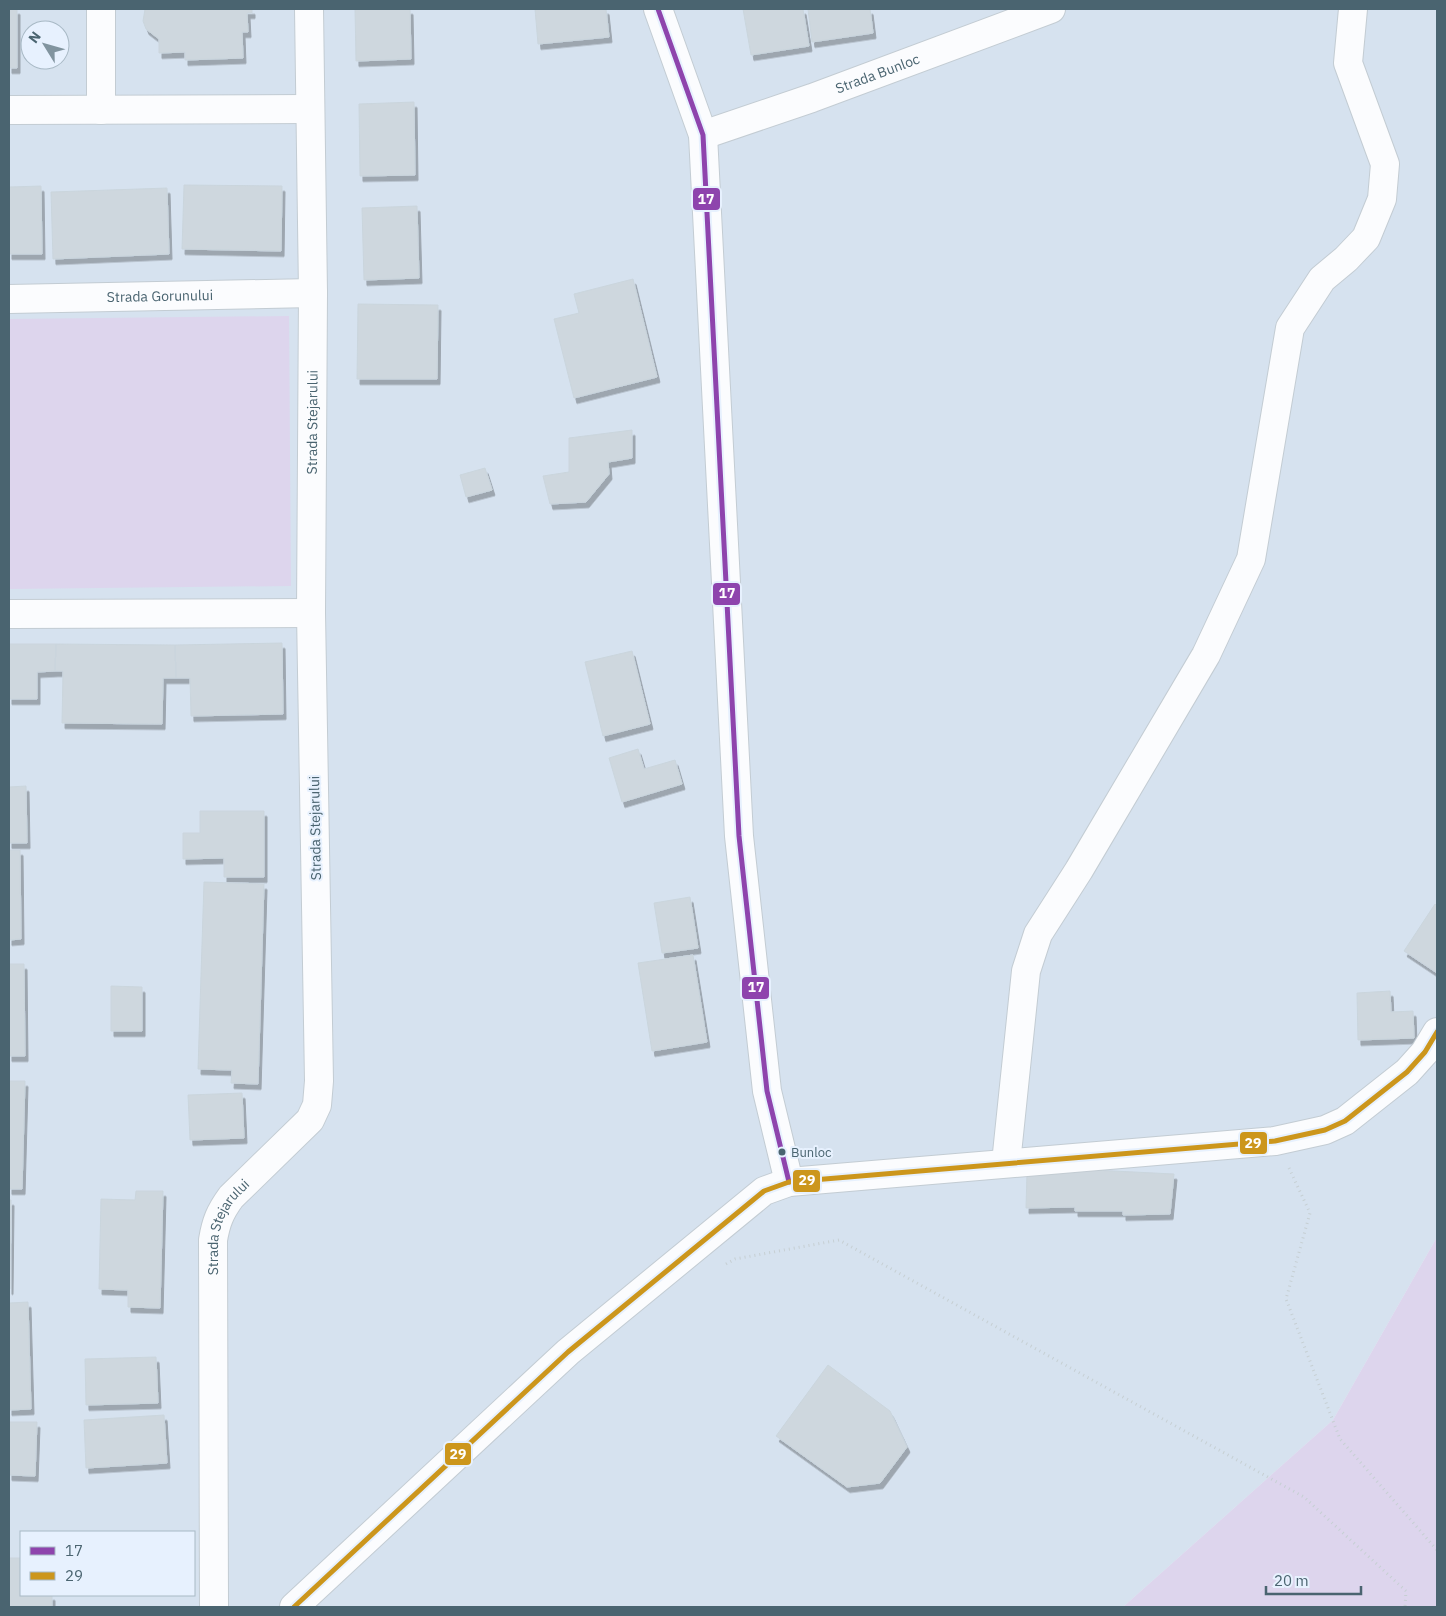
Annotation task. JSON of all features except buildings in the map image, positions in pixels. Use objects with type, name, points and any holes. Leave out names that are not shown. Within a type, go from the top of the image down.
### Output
[{"type":"street","points":[[101,9],[101,110]]},
{"type":"street","name":"Strada Stejarului","points":[[214,1607],[213,1240],[221,1211],[231,1197],[310,1120],[317,1105],[319,1081],[311,613],[313,294],[309,9]]},
{"type":"street","points":[[658,9],[703,134],[739,836],[767,1091],[789,1182]]},
{"type":"street","name":"Strada Bunloc","points":[[703,134],[812,98],[1050,9]]},
{"type":"street","points":[[1006,1164],[1026,971],[1038,934],[1079,870],[1206,655],[1251,559],[1290,328],[1322,279],[1346,259],[1366,238],[1382,199],[1385,164],[1348,63],[1353,9]]},
{"type":"street","points":[[9,110],[310,109]]},
{"type":"street","name":"Strada Gorunului","points":[[9,299],[313,294]]},
{"type":"street","points":[[9,614],[311,613]]},
{"type":"street","points":[[294,1607],[568,1352],[764,1191],[789,1182],[1275,1140],[1325,1130],[1344,1122],[1408,1072],[1425,1052],[1437,1032]]},
{"type":"path","points":[[1275,1140],[1310,1213],[1286,1299],[1340,1439],[1437,1550]]},
{"type":"path","points":[[718,1268],[735,1259],[839,1240],[1304,1497],[1406,1591],[1405,1607]]},
{"type":"shaded area","points":[[9,9],[1437,9],[1437,1237],[1333,1420],[1123,1607],[9,1607]]},
{"type":"shaded area","points":[[289,316],[291,586],[9,589],[9,319]]},
{"type":"shaded area","points":[[1437,1237],[1437,1607],[1123,1607],[1333,1420]]},
{"type":"transit line","name":"17","points":[[658,9],[703,135],[739,836],[767,1091],[789,1182]]},
{"type":"transit line","name":"29","points":[[294,1607],[568,1352],[764,1191],[789,1182],[1275,1141],[1325,1130],[1345,1121],[1407,1072],[1425,1052],[1437,1032]]},
{"type":"place","name":"Bunloc","points":[[782,1152]]}]
